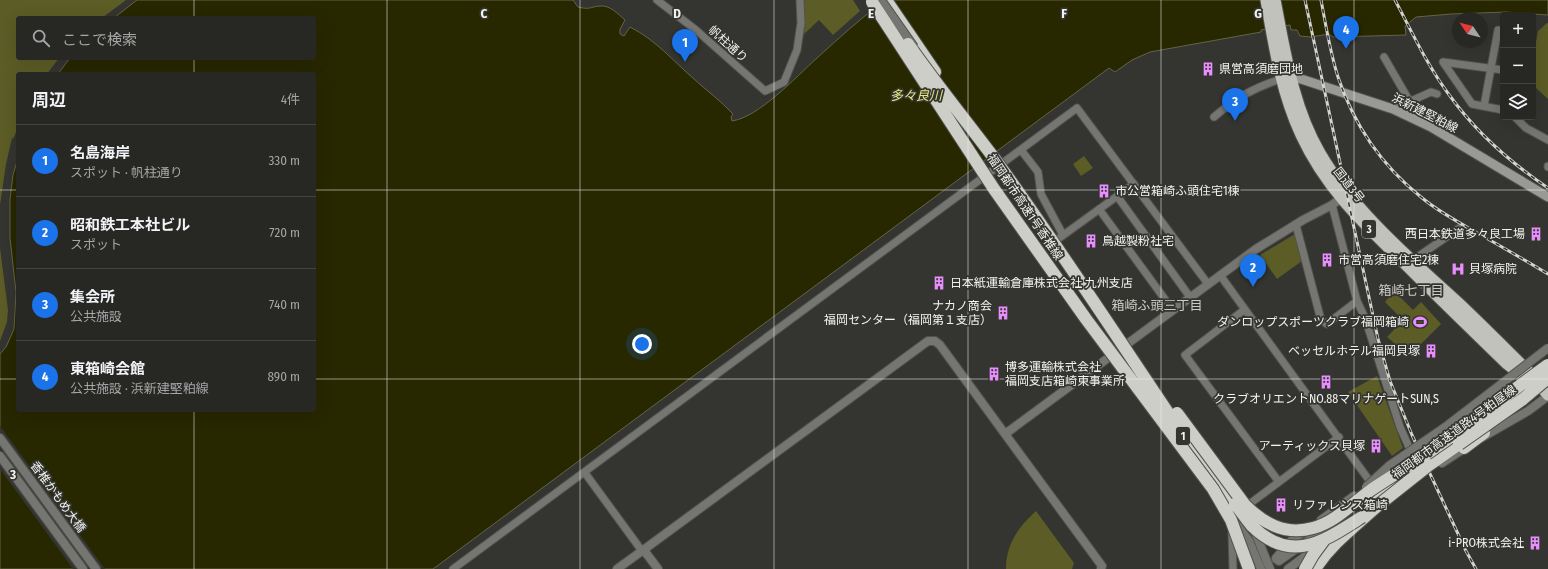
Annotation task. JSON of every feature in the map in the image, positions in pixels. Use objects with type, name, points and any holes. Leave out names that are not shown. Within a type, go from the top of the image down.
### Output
[{"type":"highway","points":[[886,0],[996,161]]},
{"type":"highway","name":"国道3号","points":[[1266,0],[1276,31],[1286,78],[1297,98],[1310,133],[1340,199],[1501,358],[1543,385]]},
{"type":"highway","name":"国道3号","points":[[1275,0],[1276,31]]},
{"type":"highway","name":"福岡都市高速1号香椎線","points":[[870,1],[996,161],[1100,311],[1221,494],[1240,538],[1250,569]]},
{"type":"highway","name":"福岡都市高速1号香椎線","points":[[870,1],[932,106],[971,163],[993,184],[1077,306],[1180,443],[1224,507],[1239,538],[1250,569]]},
{"type":"highway","name":"国道3号","points":[[1340,199],[1387,235],[1543,385]]},
{"type":"highway","points":[[1100,311],[1245,504],[1264,521],[1276,528],[1286,530],[1313,528],[1339,514],[1384,481],[1435,449]]},
{"type":"highway","points":[[1371,489],[1394,470],[1548,362]]},
{"type":"highway","name":"福岡都市高速道路4号粕屋線","points":[[1435,449],[1548,365]]},
{"type":"highway","points":[[1132,380],[1152,391],[1251,524],[1266,538],[1285,545],[1301,546],[1316,544],[1342,530],[1376,508]]},
{"type":"highway","points":[[1464,448],[1526,403],[1543,385]]},
{"type":"highway","name":"福岡都市高速道路4号粕屋線","points":[[1376,508],[1429,465],[1543,385]]},
{"type":"highway","points":[[1305,569],[1321,543],[1334,529],[1371,499],[1400,479],[1435,449]]},
{"type":"highway","points":[[1315,569],[1341,537],[1376,508]]},
{"type":"main road","name":"浜新建堅粕線","points":[[1286,78],[1327,86],[1393,109],[1431,127],[1548,197]]},
{"type":"street","name":"帆柱通り","points":[[657,0],[696,30],[765,92],[784,82],[797,50],[801,23],[800,0]]},
{"type":"street","points":[[881,0],[1050,245],[1122,347],[1241,510],[1253,530],[1266,568]]},
{"type":"street","points":[[1484,106],[1498,30]]},
{"type":"street","points":[[1384,57],[1410,102]]},
{"type":"street","points":[[1500,70],[1443,62],[1472,104],[1500,109]]},
{"type":"street","points":[[1214,117],[1229,104],[1260,86],[1286,78]]},
{"type":"street","points":[[1393,109],[1431,92],[1437,94]]},
{"type":"street","points":[[454,569],[1077,108],[1208,284]]},
{"type":"street","points":[[1518,120],[1526,128],[1548,140]]},
{"type":"street","points":[[1021,150],[1038,172],[1040,194],[1063,235]]},
{"type":"street","points":[[993,184],[1114,353],[1138,391],[1234,523],[1236,523],[1249,541],[1266,568]]},
{"type":"street","points":[[1050,245],[1134,184]]},
{"type":"street","points":[[1117,196],[1190,297]]},
{"type":"street","points":[[1005,434],[1172,309],[1256,249],[1340,199],[1357,301],[1400,427],[1416,464]]},
{"type":"street","points":[[1099,209],[1172,309]]},
{"type":"street","points":[[1296,225],[1321,320],[1327,324],[1357,301]]},
{"type":"street","points":[[1413,260],[1461,227]]},
{"type":"street","points":[[1220,275],[1244,310],[1338,437],[1371,489]]},
{"type":"street","points":[[1244,310],[1185,355],[1279,482]]},
{"type":"street","points":[[617,569],[928,341],[935,341],[940,345],[1102,566],[1101,569]]},
{"type":"street","points":[[1276,559],[1279,561],[1371,489],[1390,465],[1448,425],[1548,348]]},
{"type":"street","points":[[1253,530],[1268,541],[1276,544],[1281,544],[1293,539],[1371,489],[1416,464],[1474,423],[1543,385],[1548,365]]},
{"type":"street","points":[[1288,569],[1420,470],[1528,395]]},
{"type":"street","points":[[1241,510],[1338,437]]},
{"type":"street","name":"香椎かもめ大橋","points":[[0,438],[96,569]]},
{"type":"street","points":[[1363,514],[1382,504],[1464,448]]},
{"type":"street","name":"香椎かもめ大橋","points":[[0,456],[83,569]]},
{"type":"street","points":[[585,473],[658,569]]},
{"type":"street","points":[[1315,569],[1325,552],[1356,519]]},
{"type":"street","points":[[1233,569],[1232,526],[1234,523]]},
{"type":"street","points":[[1266,568],[1293,539]]},
{"type":"shaded area","points":[[0,0],[126,0],[105,16],[16,16],[16,60],[58,60],[48,72],[16,72],[16,132],[13,139],[12,138],[6,164],[0,205]]},
{"type":"shaded area","points":[[802,0],[853,0],[860,11],[833,35],[819,20],[804,34]]},
{"type":"shaded area","points":[[1548,23],[1548,99],[1536,88],[1536,42],[1538,31]]},
{"type":"shaded area","points":[[1084,156],[1093,168],[1081,176],[1073,164]]},
{"type":"shaded area","points":[[1295,234],[1302,261],[1277,279],[1260,255]]},
{"type":"shaded area","points":[[0,248],[8,310],[7,322],[0,341]]},
{"type":"shaded area","name":"ダンロップスポーツクラブ福岡箱崎","points":[[1394,291],[1413,310],[1421,302],[1441,324],[1409,356],[1387,337],[1403,320],[1385,302]]},
{"type":"shaded area","points":[[1377,376],[1403,448],[1392,456],[1348,392]]},
{"type":"shaded area","points":[[1036,511],[1074,563],[1072,569],[1006,569],[1008,552],[1014,537],[1024,523]]},
{"type":"water","name":"多々良川","points":[[137,0],[573,0],[578,7],[582,8],[604,6],[614,10],[625,20],[620,29],[620,34],[624,36],[630,27],[648,38],[719,100],[733,114],[731,117],[732,121],[743,118],[754,112],[777,95],[850,28],[885,0],[1548,0],[1548,15],[1536,14],[1536,12],[1452,12],[1452,14],[1416,17],[1405,26],[1406,35],[1333,37],[1329,34],[1311,37],[1300,36],[1297,30],[1291,30],[1290,25],[1261,30],[1261,32],[1150,52],[1132,60],[1115,72],[1109,68],[433,569],[0,569],[0,354],[6,347],[14,329],[16,292],[16,412],[316,412],[316,72],[60,72],[68,60],[316,60],[316,16],[117,16]]},
{"type":"water","points":[[16,165],[16,292],[10,238],[10,199]]},
{"type":"pier","points":[[0,426],[105,569],[73,569],[0,469]]},
{"type":"railway","points":[[1305,0],[1378,339],[1390,381],[1412,435],[1466,551],[1476,569]]},
{"type":"railway","points":[[1321,0],[1328,39],[1338,77],[1352,112],[1370,143],[1381,158],[1407,185],[1433,206],[1452,219],[1548,274]]},
{"type":"railway","points":[[1395,0],[1442,85],[1460,109],[1495,146],[1548,188]]},
{"type":"place","name":"東箱崎会館","points":[[1346,49]]},
{"type":"place","name":"名島海岸","points":[[685,62]]},
{"type":"place","name":"県営高須磨団地","points":[[1208,69]]},
{"type":"place","name":"集会所","points":[[1235,121]]},
{"type":"place","name":"市公営箱崎ふ頭住宅1棟","points":[[1104,191]]},
{"type":"place","name":"西日本鉄道多々良工場","points":[[1536,234]]},
{"type":"place","name":"鳥越製粉社宅","points":[[1091,241]]},
{"type":"place","name":"市営高須磨住宅2棟","points":[[1327,260]]},
{"type":"place","name":"貝塚病院","points":[[1458,269]]},
{"type":"place","name":"日本紙運輸倉庫株式会社 九州支店","points":[[939,283]]},
{"type":"place","name":"昭和鉄工本社ビル","points":[[1253,287]]},
{"type":"place","name":"ナカノ商会 福岡センター（福岡第１支店）","points":[[1003,313]]},
{"type":"place","name":"ダンロップスポーツクラブ福岡箱崎","points":[[1420,322]]},
{"type":"place","name":"ベッセルホテル福岡貝塚","points":[[1431,351]]},
{"type":"place","name":"博多運輸株式会社 福岡支店箱崎東事業所","points":[[994,374]]},
{"type":"place","name":"クラブオリエントNO.88マリナゲートSUN,S","points":[[1326,382]]},
{"type":"place","name":"アーティックス貝塚","points":[[1376,446]]},
{"type":"place","name":"リファレンス箱崎","points":[[1281,505]]},
{"type":"place","name":"i-PRO株式会社","points":[[1535,543]]},
{"type":"district","name":"箱崎七丁目","points":[[1411,290]]},
{"type":"district","name":"箱崎ふ頭三丁目","points":[[1157,305]]}]
